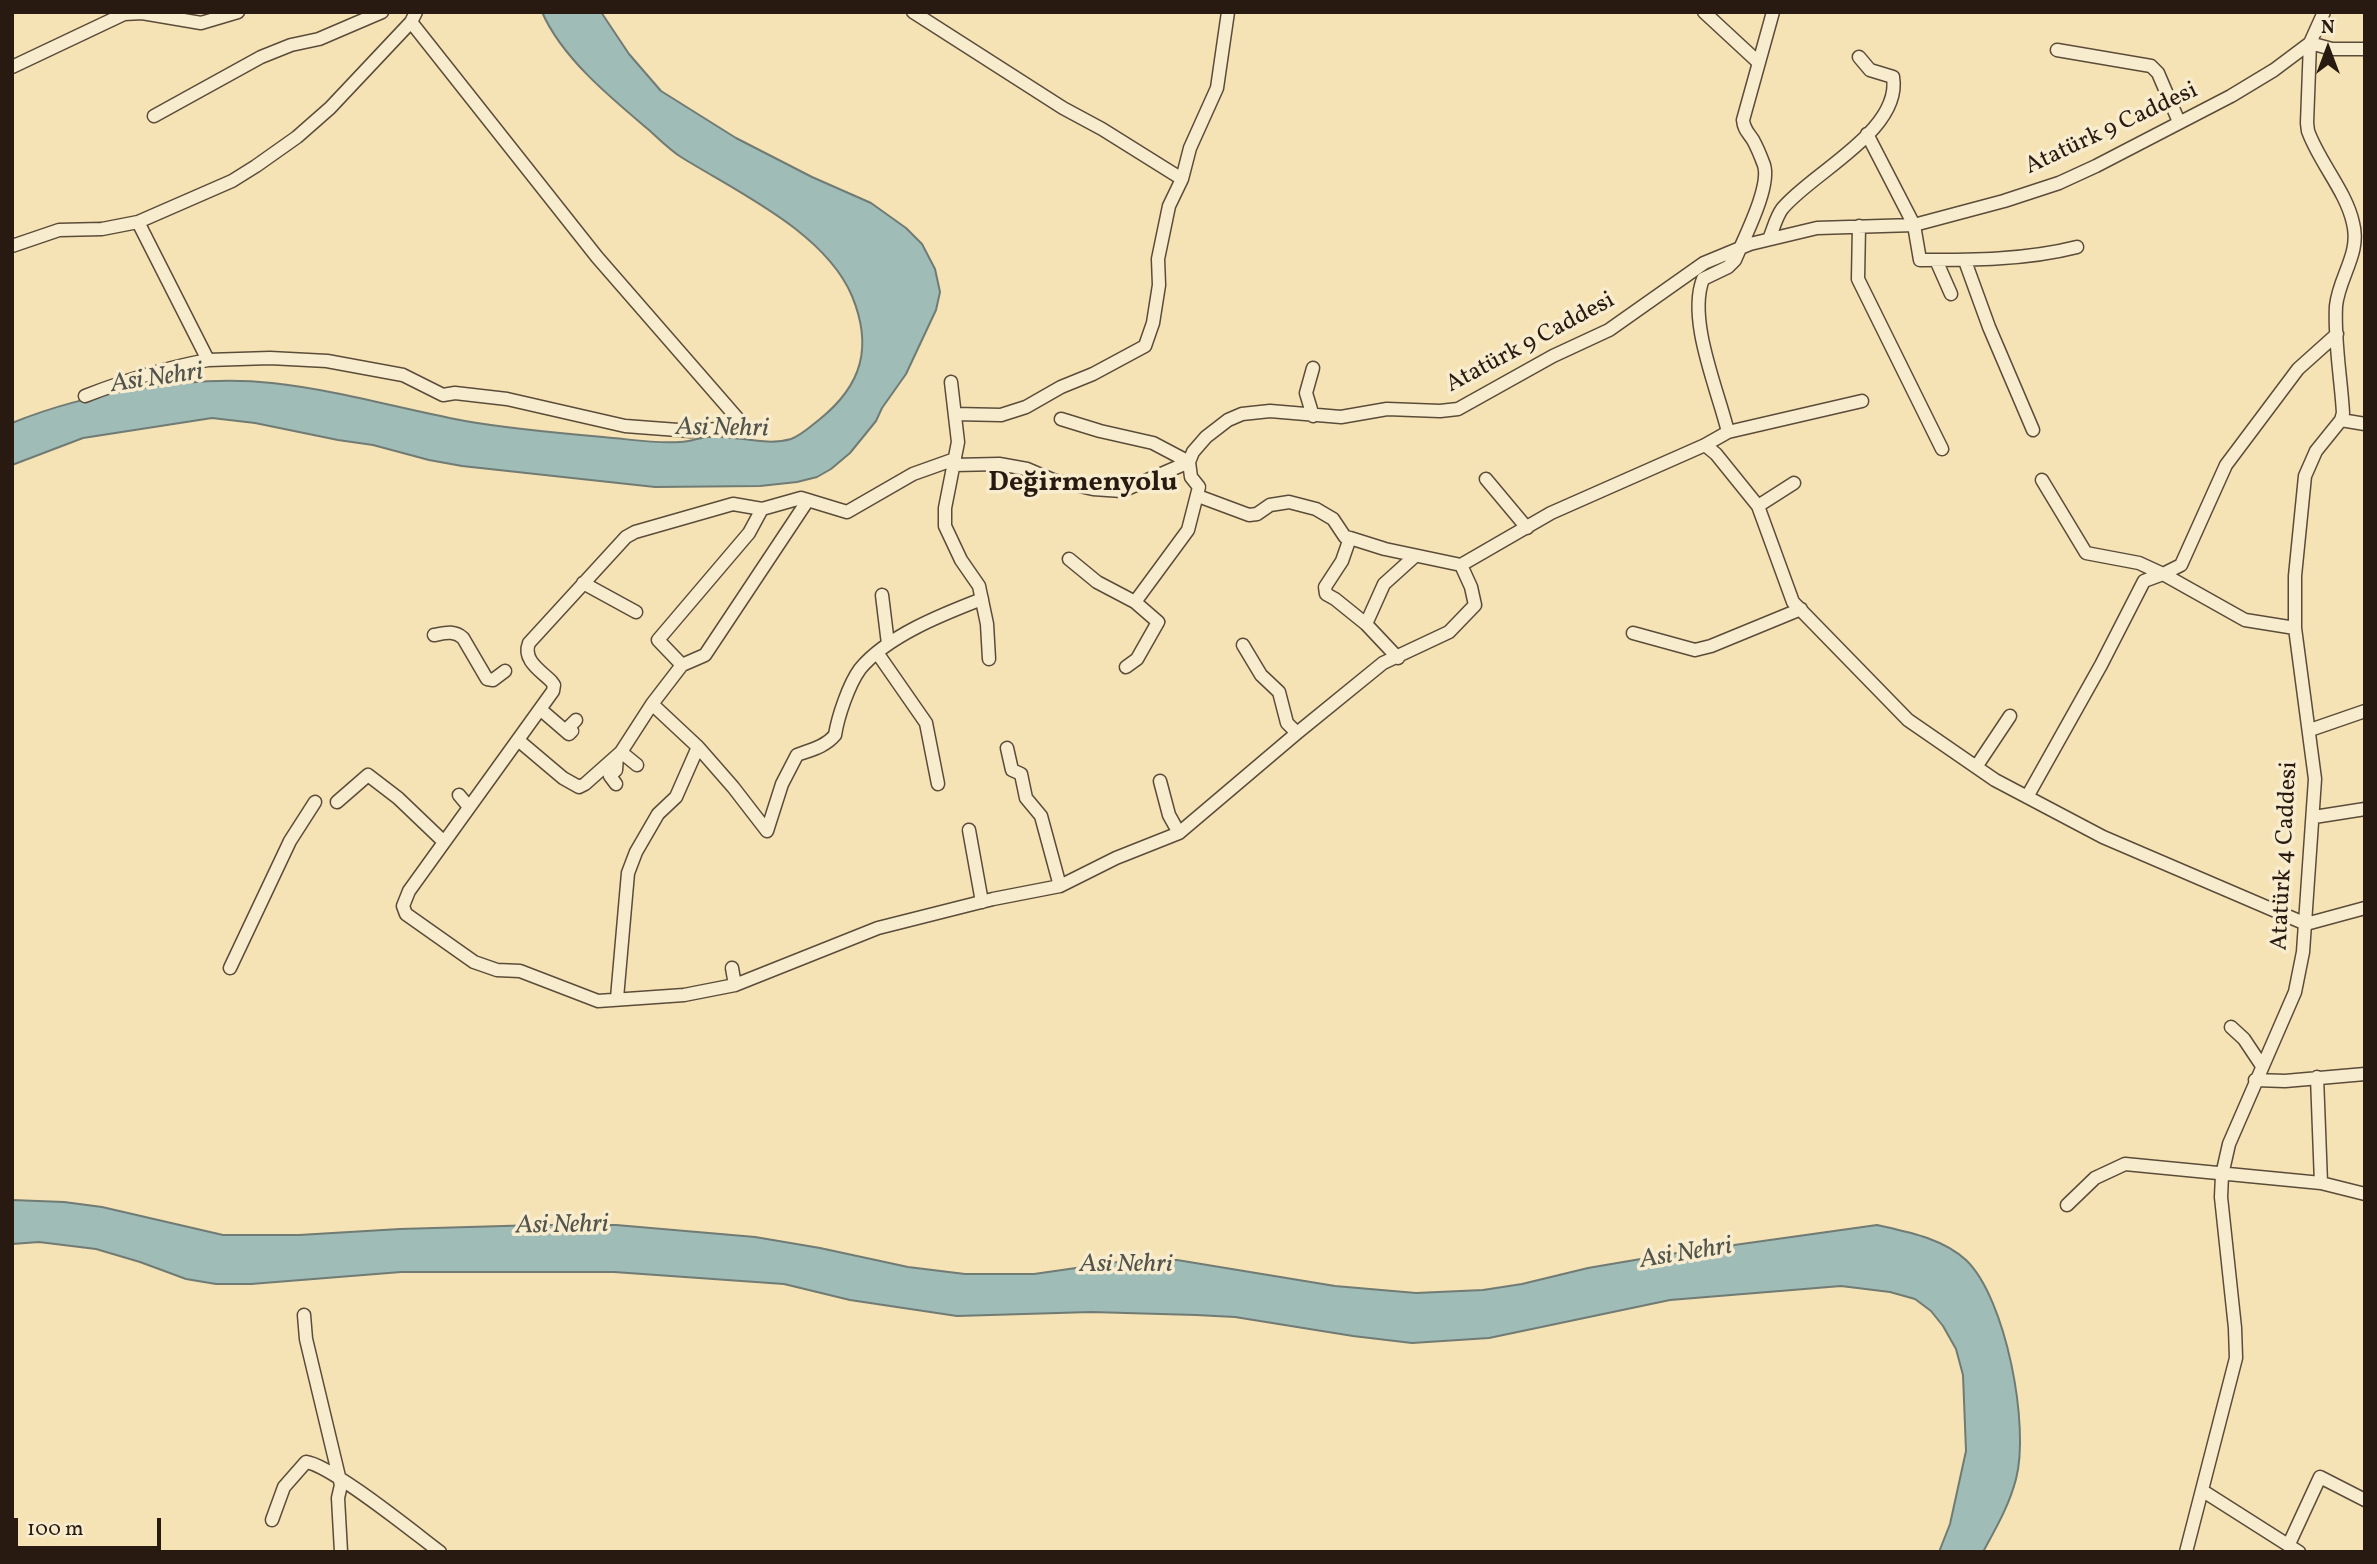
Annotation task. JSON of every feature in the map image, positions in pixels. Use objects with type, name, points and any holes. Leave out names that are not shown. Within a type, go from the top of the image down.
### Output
[{"type":"street","points":[[12,67],[124,14],[142,13],[201,23],[238,12]]},
{"type":"street","points":[[154,116],[261,57],[291,45],[329,35],[383,12]]},
{"type":"street","points":[[913,12],[1063,108],[1182,179]]},
{"type":"street","points":[[955,414],[1001,415],[1026,407],[1145,346],[1153,323],[1159,285],[1158,259],[1169,206],[1182,179],[1190,148],[1217,88],[1228,12]]},
{"type":"street","points":[[1704,12],[1758,62]]},
{"type":"street","points":[[1728,432],[1713,383],[1698,316],[1699,289],[1703,279],[1728,267],[1735,260],[1765,182],[1765,168],[1753,140],[1744,130],[1743,120],[1773,12]]},
{"type":"street","points":[[2324,12],[2310,43],[2308,131],[2354,224],[2354,251],[2338,294],[2337,334],[2343,413],[2341,420],[2365,424]]},
{"type":"street","points":[[12,246],[60,230],[102,229],[138,222],[232,181],[277,152],[330,108],[414,17],[597,257],[745,427],[691,431],[625,426],[507,400],[455,393],[443,395],[403,375],[327,361],[270,358],[208,360],[175,366],[125,380],[85,396]]},
{"type":"street","points":[[2310,43],[2332,49],[2365,49]]},
{"type":"street","name":"Atatürk 9 Caddesi","points":[[1189,462],[1192,452],[1206,437],[1235,416],[1262,411],[1341,417],[1387,409],[1450,411],[1466,406],[1552,356],[1596,338],[1620,324],[1687,273],[1715,257],[1740,247],[1817,228],[1914,225],[2059,183],[2254,83],[2310,43]]},
{"type":"street","points":[[2056,50],[2151,66],[2158,73],[2179,122]]},
{"type":"street","points":[[1769,239],[1781,210],[1856,147],[1882,117],[1896,90],[1894,78],[1870,70],[1859,57]]},
{"type":"street","points":[[1867,134],[1914,225],[1920,260],[1965,261],[2050,254],[2077,247]]},
{"type":"street","points":[[138,222],[208,360]]},
{"type":"street","points":[[1858,226],[1857,279],[1942,449]]},
{"type":"street","points":[[1936,260],[1951,294]]},
{"type":"street","points":[[1965,261],[1989,327],[2033,430]]},
{"type":"street","points":[[2026,797],[2101,665],[2144,581],[2181,565],[2226,466],[2298,369],[2337,334]]},
{"type":"street","points":[[1313,368],[1306,393],[1313,416]]},
{"type":"street","points":[[951,382],[958,442],[945,508],[945,526],[961,560],[979,586],[987,624],[989,659]]},
{"type":"street","points":[[1198,496],[1249,515],[1283,502],[1316,509],[1333,519],[1345,537],[1461,565],[1551,513],[1706,445],[1728,432],[1862,401]]},
{"type":"street","points":[[1061,419],[1110,434],[1153,443],[1189,462]]},
{"type":"street","name":"Atatürk 4 Caddesi","points":[[2186,1552],[2234,1369],[2236,1345],[2222,1175],[2229,1144],[2295,992],[2306,924],[2315,771],[2295,628],[2295,576],[2305,476],[2316,451],[2341,420]]},
{"type":"street","points":[[1706,445],[1758,506],[1793,602],[1908,720],[1995,780],[2103,837],[2306,924],[2365,908]]},
{"type":"street","points":[[1189,462],[1122,491],[1093,489],[1053,480],[1027,469],[999,464],[955,462],[914,474],[847,512],[801,498],[762,509],[733,504],[635,532],[619,544],[527,647],[531,662],[554,685],[553,691],[405,897],[403,906],[406,915],[474,962],[498,970],[520,971],[597,1001],[684,995],[735,985],[878,928],[1060,886],[1116,858],[1179,833],[1383,663],[1449,632],[1475,606],[1471,587],[1461,565]]},
{"type":"street","points":[[1135,602],[1188,530],[1199,486],[1191,477],[1189,462]]},
{"type":"street","points":[[1486,479],[1527,528]]},
{"type":"street","points":[[2042,480],[2086,553],[2138,563],[2245,620],[2295,628]]},
{"type":"street","points":[[1758,506],[1794,483]]},
{"type":"street","points":[[518,740],[563,778],[579,787],[619,754],[682,665],[705,655],[808,500]]},
{"type":"street","points":[[682,665],[658,640],[749,533],[762,509]]},
{"type":"street","points":[[1350,538],[1342,561],[1325,587],[1326,594],[1366,624],[1398,658]]},
{"type":"street","points":[[1366,624],[1384,584],[1415,556]]},
{"type":"street","points":[[1069,559],[1097,582],[1135,602],[1158,624],[1137,659],[1126,667]]},
{"type":"street","points":[[583,583],[636,612]]},
{"type":"street","points":[[882,595],[888,644]]},
{"type":"street","points":[[652,704],[698,747],[733,786],[767,831],[782,784],[797,755],[818,748],[835,735],[848,693],[860,670],[888,644],[935,618],[982,599]]},
{"type":"street","points":[[1633,633],[1695,650],[1801,609]]},
{"type":"street","points":[[434,635],[458,633],[486,678],[493,681],[505,671]]},
{"type":"street","points":[[1242,645],[1261,675],[1279,692],[1287,723],[1297,733]]},
{"type":"street","points":[[878,654],[926,723],[938,784]]},
{"type":"street","points":[[540,709],[569,734],[572,731],[569,727],[576,720]]},
{"type":"street","points":[[2310,730],[2365,711]]},
{"type":"street","points":[[1976,767],[2010,716]]},
{"type":"street","points":[[617,998],[628,873],[636,852],[658,814],[676,797],[698,747]]},
{"type":"street","points":[[1007,748],[1012,770],[1021,774],[1026,798],[1041,816],[1060,886]]},
{"type":"street","points":[[619,754],[637,765]]},
{"type":"street","points":[[616,784],[610,776],[616,769],[619,754]]},
{"type":"street","points":[[337,802],[368,775],[398,798],[443,841]]},
{"type":"street","points":[[1160,781],[1169,815],[1179,833]]},
{"type":"street","points":[[459,795],[469,807]]},
{"type":"street","points":[[230,968],[289,841],[315,802]]},
{"type":"street","points":[[2314,817],[2365,809]]},
{"type":"street","points":[[969,830],[982,902]]},
{"type":"street","points":[[733,968],[735,985]]},
{"type":"street","points":[[2231,1027],[2244,1039],[2262,1066]]},
{"type":"street","points":[[2256,1080],[2285,1081],[2365,1074]]},
{"type":"street","points":[[2317,1077],[2321,1183]]},
{"type":"street","points":[[2067,1205],[2095,1178],[2124,1164],[2321,1183],[2365,1194]]},
{"type":"street","points":[[304,1315],[306,1339],[341,1485],[338,1498],[341,1552]]},
{"type":"street","points":[[272,1520],[284,1487],[306,1462],[312,1463],[340,1479],[440,1552]]},
{"type":"street","points":[[2203,1491],[2294,1548],[2320,1477],[2365,1500]]},
{"type":"water","points":[[542,12],[601,12],[629,54],[661,91],[736,138],[812,177],[871,203],[906,228],[922,244],[935,269],[940,292],[936,310],[906,374],[876,421],[850,453],[817,477],[797,482],[760,486],[655,487],[462,466],[373,445],[255,423],[212,418],[83,438],[12,465],[12,423],[41,412],[106,395],[140,388],[208,381],[296,386],[482,424],[652,442],[684,442],[718,437],[781,441],[799,435],[820,419],[846,393],[860,364],[862,332],[852,296],[839,273],[822,252],[801,233],[753,199],[677,154],[619,105],[575,61]]},
{"type":"water","name":"Asi Nehri","points":[[12,1200],[102,1207],[223,1235],[616,1225],[755,1237],[908,1267],[965,1274],[1034,1274],[1118,1262],[1177,1260],[1335,1286],[1416,1293],[1483,1290],[1670,1254],[1877,1225],[1924,1237],[1946,1246],[1966,1260],[1980,1278],[1993,1303],[2011,1364],[2017,1396],[2020,1456],[2010,1498],[1983,1552],[1939,1552],[1950,1524],[1966,1451],[1963,1375],[1956,1349],[1931,1311],[1915,1299],[1890,1292],[1841,1286],[1670,1300],[1489,1338],[1412,1343],[1235,1317],[1091,1312],[957,1316],[850,1300],[784,1284],[614,1272],[401,1272],[251,1284],[216,1284],[186,1279],[96,1249],[39,1242],[12,1244]]},
{"type":"district","name":"Değirmenyolu","points":[[1083,485]]}]
